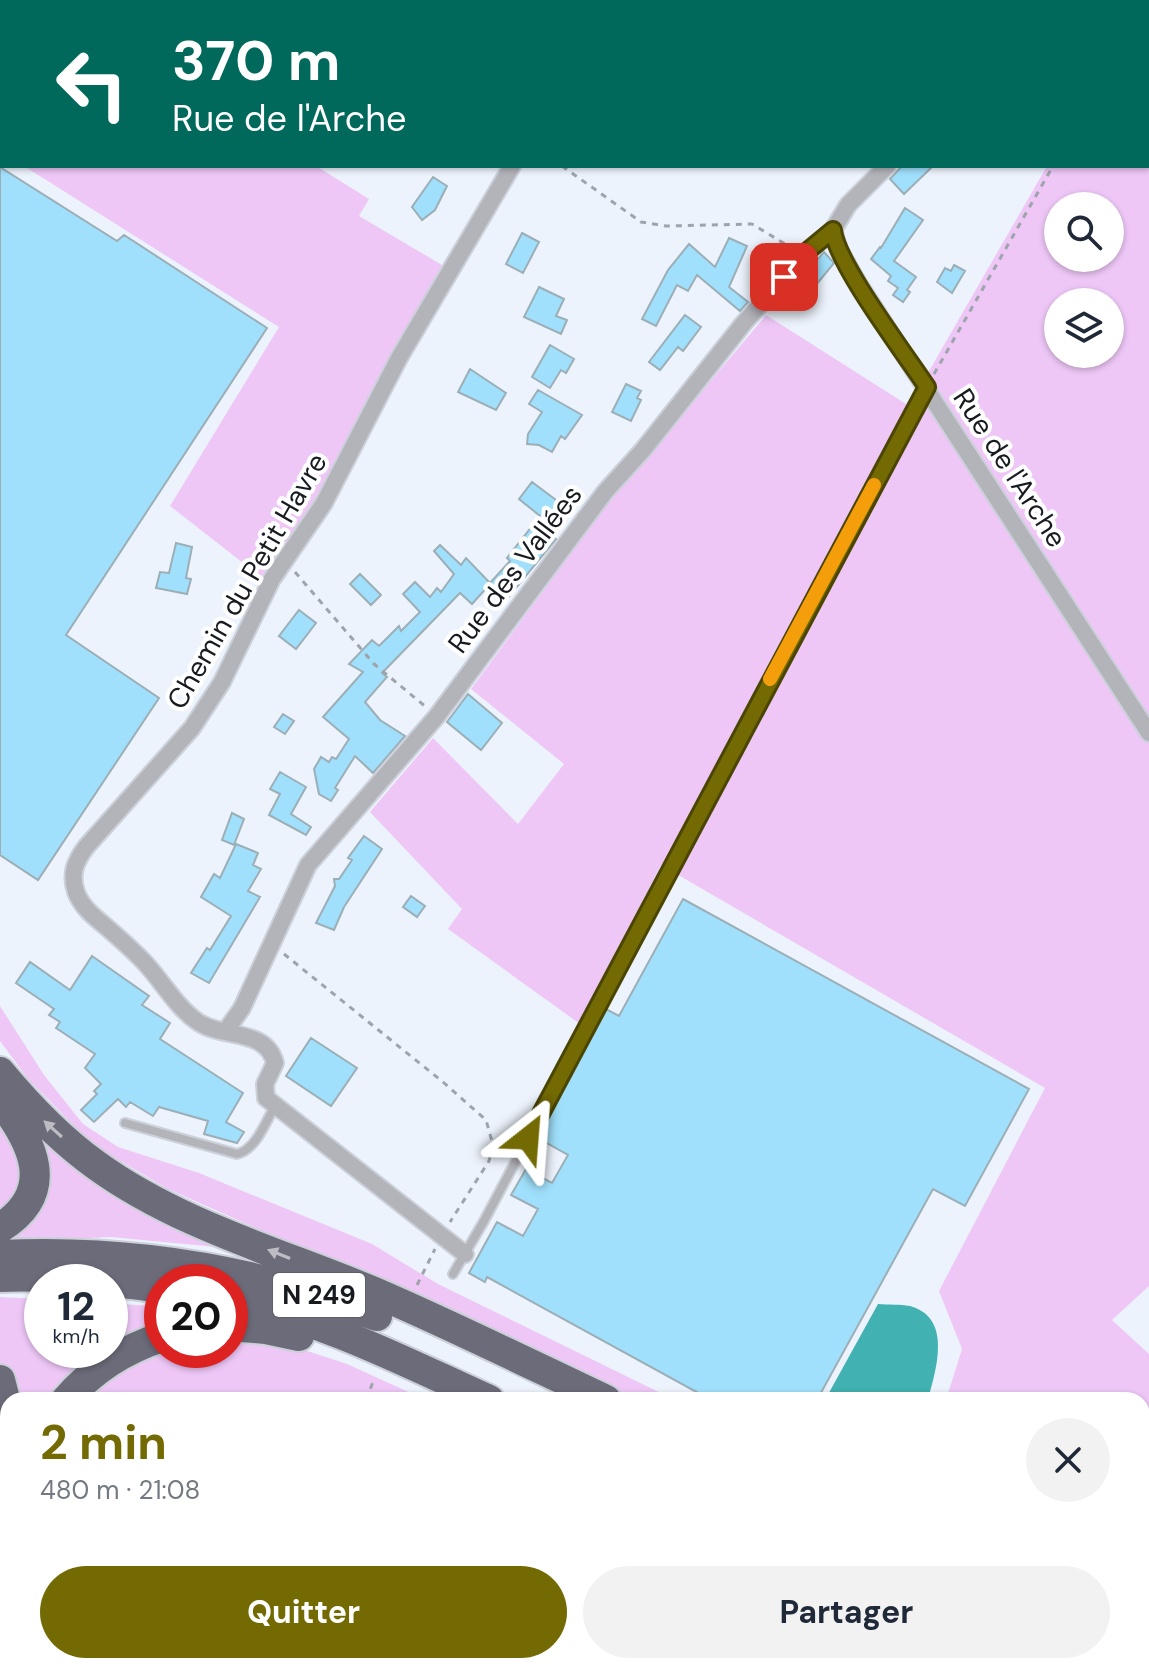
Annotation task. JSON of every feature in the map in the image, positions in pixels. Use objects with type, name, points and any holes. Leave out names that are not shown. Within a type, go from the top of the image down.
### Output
[{"type":"highway","points":[[0,1072],[46,1124],[77,1150],[115,1178],[160,1204],[406,1306],[589,1392]]},
{"type":"highway","points":[[0,1100],[26,1137],[35,1168],[33,1185],[22,1211],[0,1228]]},
{"type":"highway","name":"N 249","points":[[0,1255],[102,1255],[249,1275],[330,1298],[383,1318],[544,1392]]},
{"type":"highway","points":[[0,1277],[101,1280],[144,1286]]},
{"type":"highway","name":"N 249","points":[[248,1304],[319,1325],[471,1392]]},
{"type":"highway","points":[[248,1328],[290,1333],[337,1347],[390,1369],[417,1368]]},
{"type":"highway","points":[[74,1392],[111,1361],[144,1344]]},
{"type":"street","name":"Chemin du Petit Havre","points":[[275,1106],[266,1098],[265,1084],[275,1063],[267,1045],[255,1039],[205,1027],[193,1019],[145,963],[90,913],[78,898],[73,872],[76,861],[86,847],[199,716],[222,682],[272,579],[324,503],[399,358],[511,168]]},
{"type":"street","name":"Rue des Vallées","points":[[225,1032],[242,1008],[308,865],[437,716],[605,492],[643,450],[743,324],[804,254],[833,230],[848,205],[885,168]]},
{"type":"street","name":"Rue de l'Arche","points":[[833,230],[839,250],[859,285],[1149,733]]},
{"type":"street","points":[[275,1106],[465,1254]]},
{"type":"lane","points":[[453,1274],[927,387]]},
{"type":"lane","points":[[125,1123],[237,1154],[252,1146],[275,1106]]},
{"type":"path","points":[[565,168],[641,222],[666,226],[752,224],[804,254]]},
{"type":"path","points":[[927,387],[1052,168]]},
{"type":"path","points":[[285,561],[374,664],[437,716]]},
{"type":"path","points":[[272,943],[486,1120],[493,1145],[489,1161],[442,1236],[416,1287]]},
{"type":"path","points":[[369,1392],[373,1382]]},
{"type":"shaded area","points":[[27,168],[319,168],[369,199],[359,216],[442,265],[317,500],[261,577],[170,506],[279,327]]},
{"type":"shaded area","points":[[1046,168],[1149,168],[1149,1286],[1112,1320],[1149,1354],[1149,1392],[949,1392],[962,1349],[939,1291],[1045,1088],[661,865],[580,1024],[448,929],[462,909],[370,812],[433,738],[518,824],[564,764],[471,689],[608,503],[766,315],[906,404],[917,392]]},
{"type":"shaded area","points":[[0,1006],[44,1075],[83,1124],[118,1147],[199,1173],[372,1244],[438,1284],[659,1392],[618,1392],[388,1281],[168,1189],[93,1145],[28,1079],[0,1041]]},
{"type":"shaded area","points":[[0,1115],[36,1130],[221,1241],[216,1247],[111,1237],[2,1242]]},
{"type":"shaded area","points":[[0,1297],[24,1298],[24,1368],[128,1368],[128,1304],[144,1306],[144,1368],[248,1368],[248,1339],[280,1342],[347,1364],[408,1392],[0,1392]]},
{"type":"water","points":[[878,1304],[910,1306],[923,1312],[932,1322],[938,1346],[930,1392],[829,1392]]},
{"type":"building","points":[[2,168],[117,241],[124,235],[267,328],[66,635],[159,698],[38,880],[0,855]]},
{"type":"building","points":[[900,168],[931,168],[904,194],[890,179]]},
{"type":"building","points":[[433,177],[447,186],[435,210],[422,220],[412,207]]},
{"type":"building","points":[[905,208],[923,220],[894,261],[916,277],[903,302],[893,295],[898,288],[888,281],[891,276],[871,259]]},
{"type":"building","points":[[522,233],[539,242],[523,273],[506,264]]},
{"type":"building","points":[[729,238],[747,246],[729,287],[748,302],[740,311],[697,275],[688,291],[677,285],[656,326],[642,319],[668,270],[689,244],[715,267]]},
{"type":"building","points":[[824,252],[834,263],[807,296],[794,286]]},
{"type":"building","points":[[954,265],[965,271],[952,293],[937,282],[945,268],[951,271]]},
{"type":"building","points":[[539,287],[564,299],[556,316],[567,320],[561,334],[524,317]]},
{"type":"building","points":[[685,315],[701,327],[683,351],[678,347],[660,370],[649,362]]},
{"type":"building","points":[[550,345],[574,359],[566,373],[561,370],[550,388],[532,377]]},
{"type":"building","points":[[470,369],[506,393],[496,410],[458,392]]},
{"type":"building","points":[[626,384],[641,391],[637,398],[641,400],[631,421],[612,412]]},
{"type":"building","points":[[538,390],[582,415],[565,439],[561,436],[552,452],[539,445],[527,444],[528,434],[542,412],[529,404]]},
{"type":"building","points":[[532,482],[568,509],[549,533],[556,539],[507,599],[490,584],[472,604],[460,593],[382,673],[387,677],[365,702],[380,720],[405,736],[373,773],[355,756],[335,788],[338,790],[331,801],[319,794],[314,769],[321,757],[329,762],[332,757],[336,759],[349,739],[323,717],[363,672],[349,664],[372,640],[379,646],[399,626],[401,631],[420,612],[403,594],[415,582],[430,597],[437,588],[441,592],[454,574],[434,551],[440,545],[461,565],[466,558],[490,583],[510,561],[507,558],[540,516],[519,499]]},
{"type":"building","points":[[176,543],[192,547],[186,578],[191,579],[187,594],[156,588],[160,572],[169,573]]},
{"type":"building","points":[[360,574],[381,595],[371,605],[350,584]]},
{"type":"building","points":[[299,610],[316,623],[296,649],[279,636]]},
{"type":"building","points":[[468,694],[502,723],[481,750],[447,722]]},
{"type":"building","points":[[283,714],[294,721],[285,734],[274,727]]},
{"type":"building","points":[[280,772],[306,787],[291,814],[311,827],[306,835],[269,815],[280,794],[270,789]]},
{"type":"building","points":[[232,813],[244,819],[234,845],[222,840]]},
{"type":"building","points":[[364,836],[382,849],[344,907],[334,930],[316,923],[335,886],[334,879],[339,879],[352,860],[348,858]]},
{"type":"building","points":[[236,844],[258,853],[253,865],[261,869],[248,891],[260,897],[209,983],[191,973],[231,916],[201,897],[214,874],[220,878]]},
{"type":"building","points":[[411,896],[425,906],[417,917],[403,907]]},
{"type":"building","points":[[683,899],[1029,1089],[965,1206],[933,1189],[821,1392],[696,1392],[487,1277],[485,1282],[469,1273],[497,1222],[523,1236],[538,1209],[511,1195],[526,1169],[552,1183],[568,1155],[536,1137],[606,1009],[619,1016]]},
{"type":"building","points":[[92,956],[149,996],[142,1005],[170,1023],[160,1039],[243,1093],[226,1122],[244,1132],[237,1143],[204,1134],[208,1121],[159,1107],[153,1116],[130,1102],[126,1107],[118,1099],[94,1122],[81,1110],[97,1094],[94,1091],[101,1084],[85,1068],[95,1054],[56,1028],[60,1022],[49,1015],[54,1009],[16,983],[30,962],[70,990]]},
{"type":"building","points":[[311,1038],[357,1068],[331,1106],[286,1076]]},
{"type":"slow traffic","points":[[770,679],[874,485]]},
{"type":"route","points":[[528,1138],[927,387],[859,285],[839,250],[833,230],[804,254],[784,277]]}]
